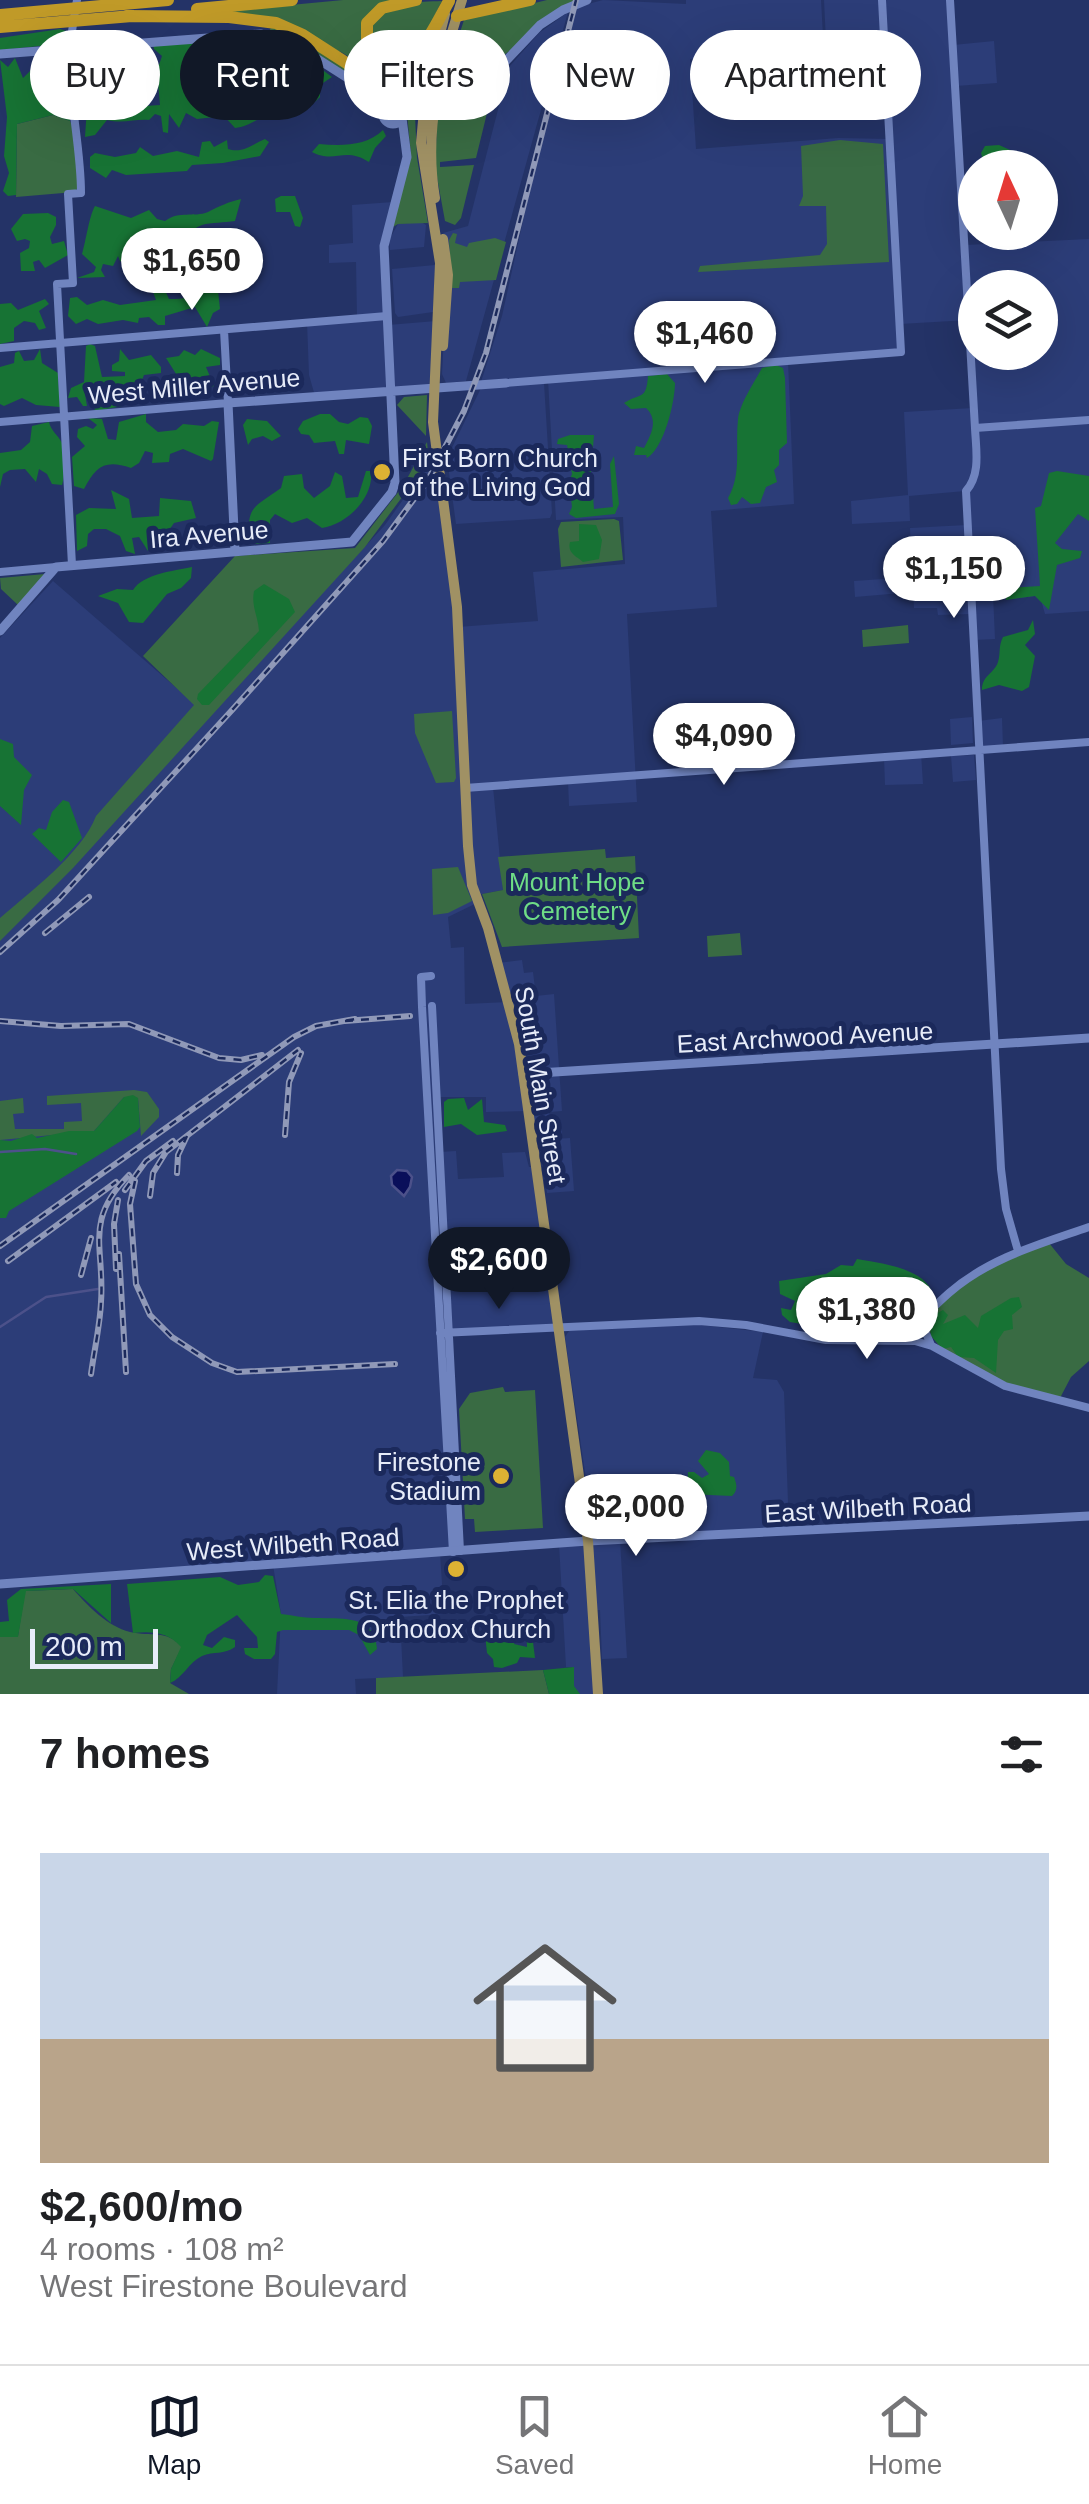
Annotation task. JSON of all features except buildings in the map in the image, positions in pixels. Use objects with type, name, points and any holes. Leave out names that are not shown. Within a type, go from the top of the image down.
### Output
[{"type":"highway","points":[[108,6],[144,0]]},
{"type":"highway","points":[[0,13],[168,0]]},
{"type":"highway","points":[[126,16],[292,0]]},
{"type":"highway","points":[[416,0],[382,8],[368,23],[367,46],[381,62],[399,64],[414,58],[449,1]]},
{"type":"highway","points":[[456,16],[530,0]]},
{"type":"highway","points":[[0,30],[70,10],[126,16],[229,17],[276,23],[344,61]]},
{"type":"main road","name":"South Main Street","points":[[451,30],[462,0]]},
{"type":"main road","points":[[510,58],[540,26],[587,0]]},
{"type":"main road","name":"South Main Street","points":[[443,30],[449,1]]},
{"type":"main road","points":[[160,38],[266,35],[290,42],[344,76]]},
{"type":"main road","points":[[0,54],[30,49]]},
{"type":"main road","points":[[387,120],[405,139]]},
{"type":"main road","points":[[392,124],[399,120]]},
{"type":"main road","points":[[391,390],[384,242],[406,157],[402,120]]},
{"type":"main road","name":"South Main Street","points":[[426,120],[421,155],[440,271],[433,422],[456,607],[472,886],[509,1002],[522,1074],[588,1541],[598,1694]]},
{"type":"main road","name":"West Miller Avenue","points":[[228,403],[506,383]]},
{"type":"main road","name":"Ira Avenue","points":[[56,568],[352,542],[394,488],[391,390]]},
{"type":"main road","points":[[228,403],[236,552]]},
{"type":"main road","points":[[0,632],[56,568]]},
{"type":"main road","name":"East Archwood Avenue","points":[[522,1074],[1089,1038]]},
{"type":"main road","name":"East Wilbeth Road","points":[[588,1541],[1089,1516]]},
{"type":"main road","name":"West Wilbeth Road","points":[[0,1584],[588,1541]]},
{"type":"street","points":[[506,383],[901,352],[882,0]]},
{"type":"street","points":[[950,0],[975,428],[975,480],[966,491],[994,1044],[1003,1189],[1018,1252]]},
{"type":"street","points":[[72,565],[57,284],[73,282],[68,194],[80,193],[76,120]]},
{"type":"street","points":[[0,348],[387,316]]},
{"type":"street","points":[[224,330],[228,403]]},
{"type":"street","name":"West Miller Avenue","points":[[0,422],[228,403]]},
{"type":"street","points":[[975,428],[1089,420]]},
{"type":"street","name":"Ira Avenue","points":[[0,572],[56,568]]},
{"type":"street","points":[[465,788],[1089,742]]},
{"type":"street","points":[[430,976],[421,977],[422,1007],[457,1551]]},
{"type":"street","points":[[432,1006],[444,1333]]},
{"type":"street","points":[[896,1341],[972,1276],[1018,1252],[1089,1227]]},
{"type":"street","points":[[926,1316],[932,1346]]},
{"type":"street","points":[[444,1333],[699,1321],[826,1340],[896,1341],[932,1346],[1004,1386],[1089,1408]]},
{"type":"shaded area","points":[[603,0],[686,4],[686,0],[821,0],[823,30],[690,30],[690,120],[694,120],[696,149],[838,138],[890,139],[889,120],[921,120],[921,30],[825,30],[824,0],[950,0],[953,45],[994,41],[997,83],[956,86],[958,250],[1058,250],[1058,240],[1089,239],[1089,611],[1045,614],[1041,600],[1035,596],[1006,600],[1006,591],[993,592],[992,586],[971,588],[972,595],[993,594],[995,639],[974,640],[972,614],[938,615],[937,608],[914,608],[913,592],[855,597],[854,581],[912,577],[910,528],[967,525],[965,491],[909,496],[910,521],[852,524],[851,501],[908,495],[904,412],[973,408],[971,370],[1058,370],[1058,270],[958,270],[958,321],[900,324],[901,352],[788,361],[794,504],[711,511],[717,607],[627,614],[637,802],[569,806],[568,781],[493,787],[503,890],[477,895],[479,902],[448,917],[451,948],[464,947],[465,1004],[508,1002],[498,963],[522,960],[524,973],[533,972],[536,996],[554,994],[562,1111],[549,1112],[551,1121],[561,1121],[562,1134],[531,1135],[528,1111],[486,1112],[486,1097],[438,1097],[439,1152],[456,1151],[458,1179],[504,1177],[502,1153],[525,1152],[529,1167],[536,1167],[558,1328],[448,1333],[439,1194],[437,1265],[453,1552],[440,1553],[444,1614],[400,1617],[403,1677],[355,1679],[356,1694],[277,1694],[281,1614],[273,1565],[0,1584],[0,638],[53,581],[195,704],[359,553],[439,455],[458,627],[538,621],[533,572],[625,564],[623,517],[556,520],[548,380],[480,385],[502,316],[548,120],[670,120],[670,30],[571,30],[577,7]]},
{"type":"shaded area","points":[[568,12],[563,30],[543,30]]},
{"type":"shaded area","points":[[530,43],[530,120],[538,120],[466,381],[446,383],[442,374],[448,256],[443,233],[468,226],[495,120],[510,120],[510,66]]},
{"type":"shaded area","points":[[393,202],[383,240],[388,325],[436,321],[433,388],[315,396],[309,375],[307,322],[357,317],[356,262],[329,263],[329,245],[353,243],[352,205]]},
{"type":"shaded area","points":[[398,224],[426,225],[424,247],[390,250],[389,240]]},
{"type":"shaded area","points":[[435,265],[433,312],[398,317],[392,269]]},
{"type":"shaded area","points":[[544,383],[550,518],[456,524],[447,458],[481,388]]},
{"type":"shaded area","points":[[972,717],[973,743],[951,745],[950,719]]},
{"type":"shaded area","points":[[1002,718],[1003,747],[979,749],[978,721]]},
{"type":"shaded area","points":[[921,753],[923,784],[885,785],[884,757]]},
{"type":"shaded area","points":[[974,755],[976,780],[953,782],[951,756]]},
{"type":"shaded area","points":[[570,1138],[574,1191],[547,1193],[540,1140]]},
{"type":"shaded area","points":[[397,1170],[407,1171],[412,1177],[404,1196],[392,1185],[391,1176]]},
{"type":"shaded area","points":[[683,1323],[763,1332],[753,1378],[777,1380],[784,1392],[789,1529],[601,1537],[594,1533],[565,1337],[569,1331]]},
{"type":"shaded area","points":[[620,1540],[627,1658],[602,1659],[600,1610],[593,1610],[598,1694],[573,1694],[572,1667],[566,1667],[559,1544]]},
{"type":"green space","points":[[343,0],[398,0],[366,30],[344,30],[344,54],[324,46],[324,30],[280,30],[228,11]]},
{"type":"green space","points":[[547,0],[577,0],[537,30],[530,30],[530,35],[510,50],[510,30],[461,30],[464,20]]},
{"type":"green space","points":[[442,1],[427,30],[371,30],[371,20],[378,14],[404,4]]},
{"type":"green space","points":[[30,34],[30,47],[0,50],[0,38]]},
{"type":"green space","points":[[180,41],[183,120],[179,128],[169,114],[168,133],[163,132],[160,116],[160,43]]},
{"type":"green space","points":[[324,53],[344,66],[344,79],[324,66]]},
{"type":"green space","points":[[15,58],[23,78],[30,71],[33,120],[17,124],[16,195],[8,196],[3,191],[9,173],[4,156],[7,117],[0,60],[8,67]]},
{"type":"green space","points":[[33,120],[70,121],[76,136],[75,192],[16,197],[17,124]]},
{"type":"green space","points":[[86,120],[107,120],[95,135],[85,137]]},
{"type":"green space","points":[[228,120],[256,120],[239,127]]},
{"type":"green space","points":[[408,120],[415,120],[428,223],[393,227],[411,155]]},
{"type":"green space","points":[[437,120],[485,120],[476,158],[440,162],[440,167],[474,165],[461,218],[455,225],[445,221],[435,166]]},
{"type":"green space","points":[[383,130],[386,136],[369,162],[353,155],[312,152],[319,144],[362,142]]},
{"type":"green space","points":[[265,139],[269,142],[260,156],[192,165],[187,171],[126,175],[112,170],[106,178],[90,168],[90,157],[95,153],[115,157],[136,153],[140,147],[153,156],[177,151],[199,157],[202,142],[210,141],[214,147],[227,140],[228,149],[238,150]]},
{"type":"green space","points":[[840,140],[883,144],[889,262],[698,272],[700,266],[820,255],[827,244],[826,206],[799,206],[803,196],[801,146]]},
{"type":"green space","points":[[999,145],[1010,150],[983,150],[985,146]]},
{"type":"green space","points":[[295,196],[303,218],[300,227],[295,226],[290,212],[276,212],[275,199]]},
{"type":"green space","points":[[241,199],[235,221],[196,228],[161,264],[125,262],[118,256],[113,266],[103,264],[105,277],[77,278],[94,272],[96,267],[82,254],[95,206],[131,218],[149,210],[165,221],[202,214]]},
{"type":"green space","points":[[48,213],[56,217],[50,237],[52,244],[64,241],[68,255],[45,268],[39,260],[33,262],[35,271],[21,271],[20,253],[29,248],[30,241],[17,241],[11,229],[23,214]]},
{"type":"green space","points":[[453,233],[457,234],[455,243],[467,247],[469,243],[495,238],[506,242],[496,280],[460,282],[459,288],[452,288],[449,240]]},
{"type":"green space","points":[[164,288],[169,299],[189,297],[206,288],[218,290],[220,309],[213,313],[207,327],[195,307],[165,316],[165,325],[158,325],[149,317],[139,318],[138,323],[123,320],[98,324],[87,319],[76,324],[68,316],[70,298],[77,297],[87,305],[103,300],[120,305],[156,300],[152,289]]},
{"type":"green space","points":[[45,299],[49,304],[39,311],[46,328],[39,330],[35,323],[24,321],[14,328],[14,341],[0,344],[0,304],[11,303],[18,310]]},
{"type":"green space","points":[[86,346],[95,346],[102,377],[125,376],[125,372],[112,371],[112,365],[119,361],[120,349],[129,360],[151,355],[161,373],[144,375],[136,396],[114,394],[112,400],[122,406],[96,411],[93,407],[97,400],[91,391],[85,394],[87,406],[83,406],[77,397],[68,398],[71,388],[84,382]]},
{"type":"green space","points":[[40,349],[42,363],[58,373],[60,407],[36,405],[22,398],[0,404],[0,367],[14,363],[19,351],[24,361],[34,360]]},
{"type":"green space","points":[[201,349],[220,358],[220,365],[206,367],[214,386],[196,383],[190,397],[169,391],[167,387],[176,383],[178,377],[166,358],[179,356],[184,350],[195,355]]},
{"type":"green space","points":[[762,368],[783,368],[785,378],[787,443],[779,450],[779,465],[774,470],[777,482],[766,487],[760,503],[751,504],[742,497],[731,505],[728,498],[737,470],[739,413]]},
{"type":"green space","points":[[667,374],[675,383],[671,412],[659,445],[647,458],[634,455],[636,446],[644,448],[649,438],[652,417],[646,408],[631,409],[624,403],[644,393],[648,376]]},
{"type":"green space","points":[[427,395],[426,436],[397,405],[404,397]]},
{"type":"green space","points":[[146,414],[146,422],[158,432],[176,430],[183,424],[204,426],[219,422],[213,459],[183,449],[170,454],[169,462],[152,463],[153,453],[145,451],[131,468],[107,465],[97,470],[84,489],[74,486],[72,457],[85,446],[77,437],[78,429],[93,429],[97,425],[88,418],[102,419],[108,439],[116,440],[119,422]]},
{"type":"green space","points":[[330,414],[348,424],[360,417],[368,418],[372,426],[369,444],[346,440],[344,454],[339,454],[335,441],[314,443],[298,429],[303,421]]},
{"type":"green space","points":[[247,419],[267,421],[281,436],[272,441],[263,436],[252,439],[248,445],[243,425]]},
{"type":"green space","points":[[49,422],[62,443],[62,485],[52,484],[39,469],[36,482],[25,469],[3,474],[0,487],[0,453],[21,450],[30,442],[32,426]]},
{"type":"green space","points":[[594,435],[594,509],[613,507],[610,464],[614,456],[619,504],[615,514],[576,518],[569,514],[572,474],[567,445],[557,444],[558,439]]},
{"type":"green space","points":[[427,442],[429,461],[365,547],[73,868],[0,941],[0,918],[67,858],[96,816],[194,705],[143,656],[235,556],[355,548],[403,486]]},
{"type":"green space","points":[[366,471],[371,471],[371,481],[364,499],[341,521],[322,528],[307,518],[292,523],[275,514],[270,520],[270,543],[249,544],[253,509],[281,488],[284,476],[302,474],[304,488],[314,498],[330,486],[335,472],[342,476],[346,498],[358,497]]},
{"type":"green space","points":[[1049,473],[1089,476],[1089,521],[1078,514],[1055,543],[1062,549],[1082,551],[1080,558],[1057,565],[1049,610],[1035,596],[1006,600],[1006,591],[1001,588],[1009,579],[1010,588],[1040,586],[1035,508],[1041,506]]},
{"type":"green space","points":[[111,490],[129,499],[132,518],[159,516],[160,498],[191,501],[196,518],[174,523],[165,536],[148,541],[148,551],[139,537],[132,538],[135,554],[126,551],[120,536],[106,529],[94,529],[88,534],[87,546],[77,551],[76,515],[89,508],[116,509]]},
{"type":"green space","points":[[619,521],[623,560],[561,567],[561,522]]},
{"type":"green space","points":[[579,524],[596,525],[602,540],[599,559],[583,562],[571,552],[570,542],[579,541]]},
{"type":"green space","points":[[192,567],[191,578],[167,594],[143,623],[129,622],[118,603],[98,596],[117,589],[133,590],[151,577]]},
{"type":"green space","points":[[45,574],[18,605],[1,589],[0,578]]},
{"type":"green space","points":[[264,584],[289,599],[295,612],[209,705],[202,705],[198,694],[259,631],[253,596]]},
{"type":"green space","points":[[1033,620],[1035,634],[1025,645],[1035,656],[1029,687],[1022,691],[999,685],[982,690],[998,662],[1003,637],[1028,630]]},
{"type":"green space","points":[[908,625],[909,643],[863,647],[862,630]]},
{"type":"green space","points":[[452,711],[456,778],[454,782],[436,783],[415,733],[414,714]]},
{"type":"green space","points":[[0,739],[13,744],[14,757],[32,775],[24,790],[21,825],[0,806]]},
{"type":"green space","points":[[63,800],[69,802],[82,838],[61,862],[32,834],[39,828],[46,830],[52,812]]},
{"type":"green space","name":"Mount Hope Cemetery","points":[[605,849],[606,858],[635,856],[639,938],[502,947],[482,894],[503,890],[498,857]]},
{"type":"green space","points":[[458,867],[472,901],[448,913],[433,915],[432,869]]},
{"type":"green space","points":[[740,933],[742,955],[708,957],[707,936]]},
{"type":"green space","points":[[147,1092],[159,1109],[159,1117],[141,1136],[138,1098],[124,1097],[94,1131],[0,1140],[0,1101],[23,1098],[24,1113],[13,1114],[15,1129],[64,1129],[64,1122],[82,1121],[81,1103],[47,1105],[47,1096]]},
{"type":"green space","points":[[124,1097],[138,1098],[137,1131],[9,1211],[6,1218],[0,1218],[0,1140],[94,1131]]},
{"type":"green space","points":[[464,1098],[468,1110],[482,1099],[484,1122],[505,1125],[507,1131],[477,1135],[461,1124],[444,1127],[444,1102]]},
{"type":"green space","points":[[1049,1243],[1066,1264],[1089,1278],[1089,1361],[1071,1377],[1060,1398],[1005,1382],[964,1364],[935,1340],[928,1326],[945,1298],[960,1286]]},
{"type":"green space","points":[[857,1259],[920,1277],[932,1292],[929,1299],[919,1300],[895,1283],[887,1306],[861,1309],[821,1296],[812,1300],[808,1325],[790,1322],[782,1315],[781,1308],[791,1310],[795,1301],[780,1294],[779,1281],[826,1274],[841,1265],[853,1266]]},
{"type":"green space","points":[[1019,1297],[1022,1307],[1012,1315],[1013,1329],[1004,1331],[998,1340],[996,1373],[974,1358],[958,1357],[951,1347],[943,1349],[931,1336],[930,1317],[943,1310],[948,1315],[943,1324],[965,1315],[978,1328],[981,1316]]},
{"type":"green space","name":"Firestone Stadium","points":[[503,1387],[505,1392],[535,1390],[543,1528],[475,1532],[474,1519],[465,1519],[459,1409],[470,1393]]},
{"type":"green space","points":[[706,1450],[720,1453],[729,1462],[730,1476],[736,1485],[732,1496],[687,1494],[688,1472],[702,1478],[709,1474],[698,1461]]},
{"type":"green space","points":[[265,1575],[273,1576],[281,1614],[354,1620],[370,1629],[377,1649],[370,1655],[359,1635],[349,1630],[283,1630],[277,1632],[271,1659],[254,1659],[245,1654],[244,1648],[258,1648],[257,1637],[237,1615],[207,1635],[203,1645],[212,1648],[224,1637],[235,1640],[235,1647],[202,1656],[170,1683],[171,1669],[181,1647],[159,1634],[133,1633],[127,1584],[220,1577],[238,1585],[259,1582]]},
{"type":"green space","points":[[111,1584],[111,1623],[73,1589],[26,1591],[18,1637],[0,1637],[0,1622],[9,1621],[7,1600],[21,1589]]},
{"type":"green space","points":[[73,1589],[114,1625],[176,1641],[182,1647],[171,1669],[170,1683],[189,1694],[0,1694],[0,1637],[18,1636],[25,1591]]},
{"type":"green space","points":[[505,1624],[522,1624],[514,1644],[527,1647],[526,1624],[531,1626],[535,1658],[520,1657],[517,1663],[494,1667],[487,1653],[485,1634],[506,1631]]},
{"type":"green space","points":[[574,1667],[574,1686],[580,1694],[549,1694],[543,1670]]},
{"type":"green space","points":[[543,1670],[549,1694],[376,1694],[376,1678]]},
{"type":"waterway","points":[[0,1152],[45,1149],[76,1154]]},
{"type":"waterway","points":[[0,1327],[46,1297],[98,1289]]},
{"type":"railway","points":[[0,952],[58,900],[233,709],[383,541],[428,480],[464,411],[486,353],[576,0]]},
{"type":"railway","points":[[45,933],[89,897]]},
{"type":"railway","points":[[345,1021],[410,1016]]},
{"type":"railway","points":[[0,1246],[294,1037],[316,1026],[355,1019]]},
{"type":"railway","points":[[0,1021],[61,1026],[129,1024],[219,1058],[241,1060],[262,1055]]},
{"type":"railway","points":[[150,1196],[153,1173],[166,1152],[298,1050]]},
{"type":"railway","points":[[285,1135],[289,1082],[301,1053]]},
{"type":"railway","points":[[177,1173],[178,1155],[187,1136]]},
{"type":"railway","points":[[125,1190],[146,1161],[173,1141]]},
{"type":"railway","points":[[91,1374],[101,1302],[101,1221],[115,1191],[129,1175]]},
{"type":"railway","points":[[135,1181],[130,1204],[136,1284],[150,1315],[172,1337],[212,1363],[237,1372],[395,1364]]},
{"type":"railway","points":[[8,1261],[116,1182]]},
{"type":"railway","points":[[116,1269],[114,1224],[118,1200]]},
{"type":"railway","points":[[81,1275],[91,1238]]},
{"type":"railway","points":[[119,1254],[126,1372]]},
{"type":"place","name":"First Born Church of the Living God","points":[[382,472]]},
{"type":"place","name":"Firestone Stadium","points":[[501,1476]]},
{"type":"place","name":"St. Elia the Prophet Orthodox Church","points":[[456,1569]]}]
